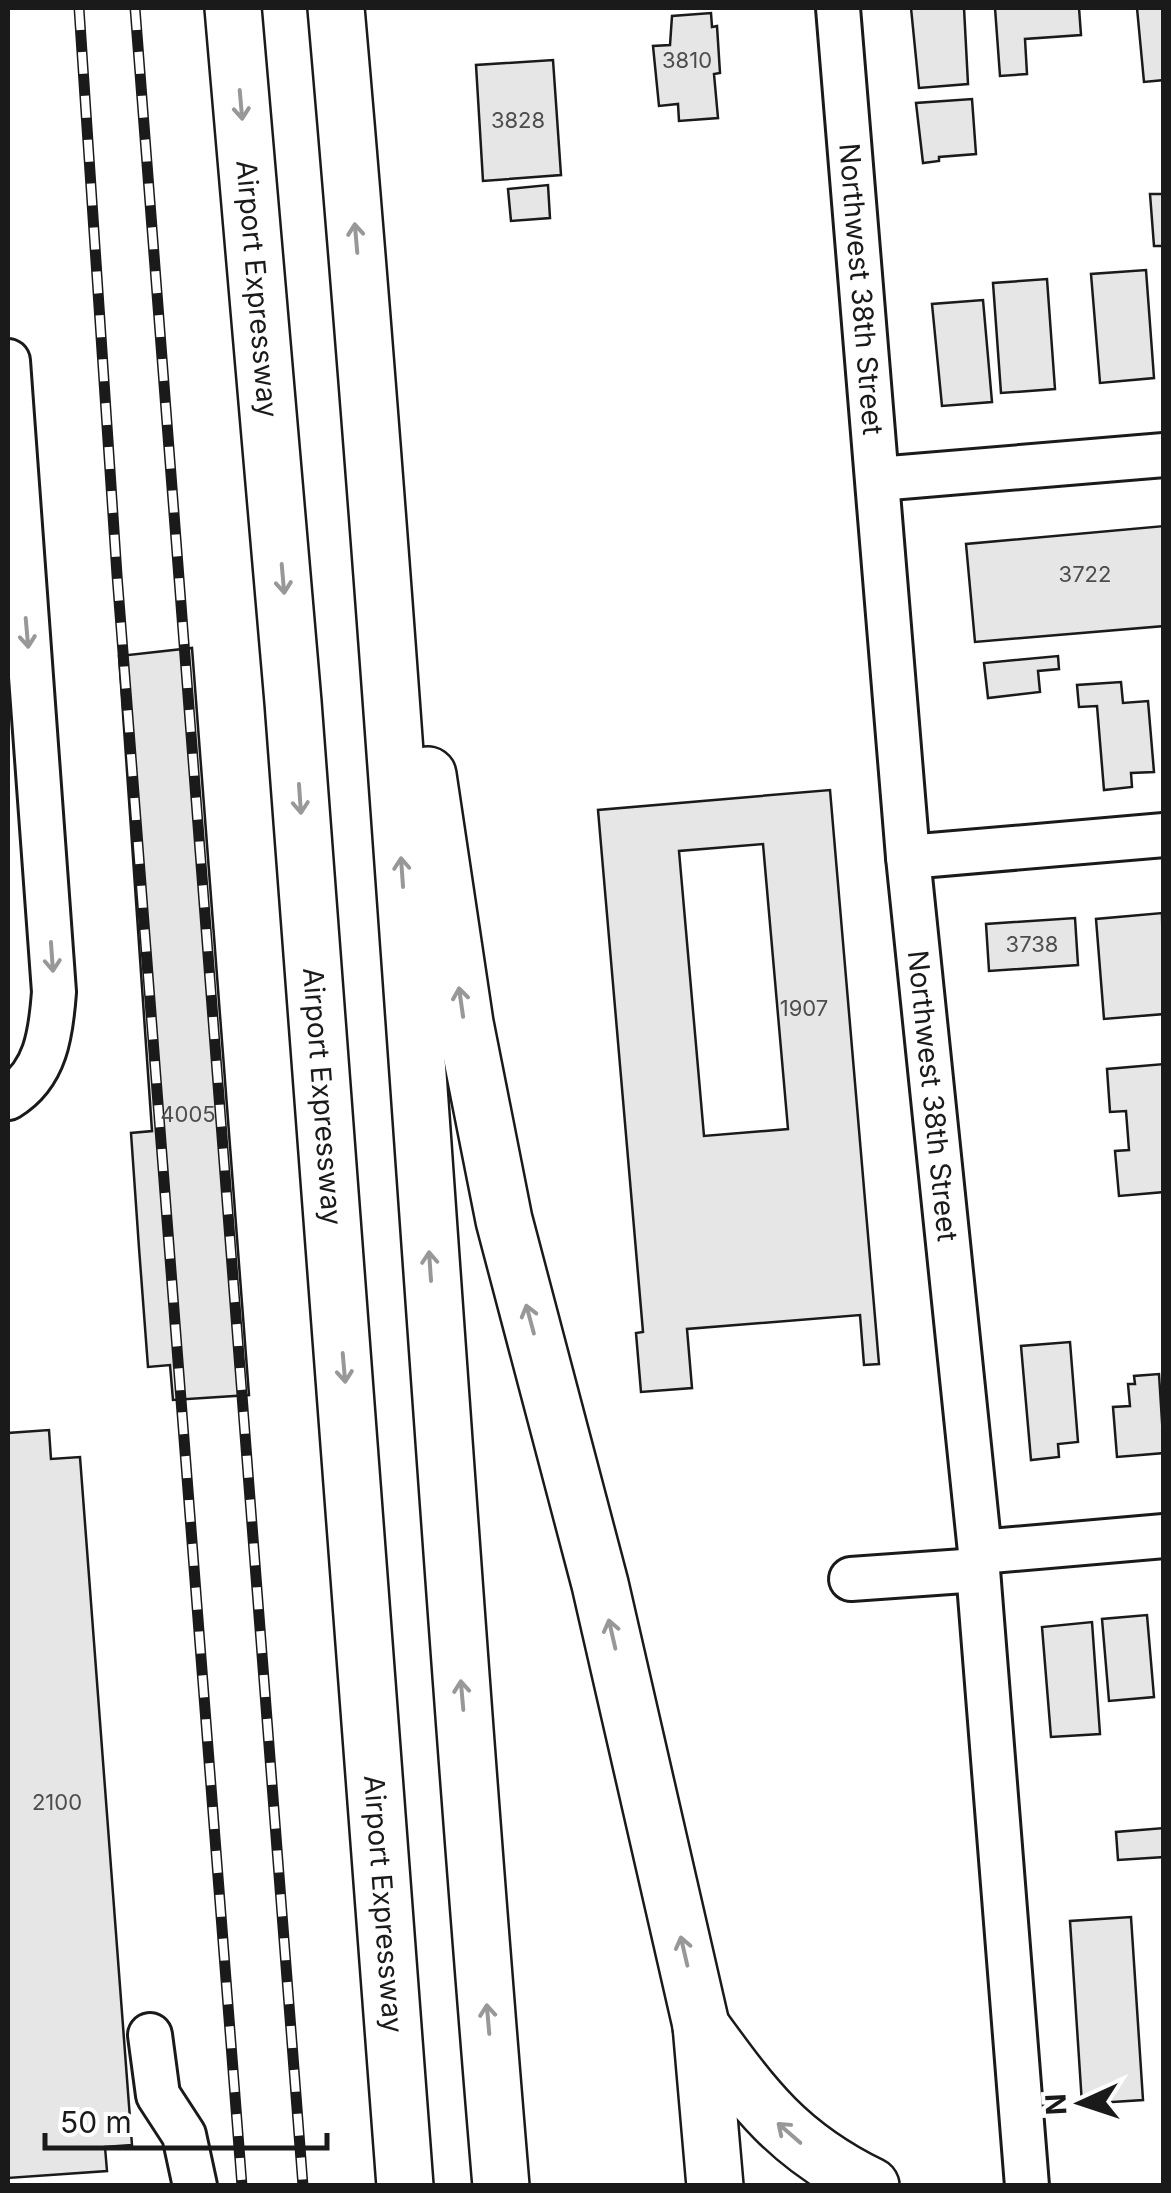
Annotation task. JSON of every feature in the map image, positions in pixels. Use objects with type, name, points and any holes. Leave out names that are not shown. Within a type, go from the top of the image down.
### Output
[{"type":"highway","name":"Airport Expressway","points":[[233,8],[294,702],[405,2186]]},
{"type":"highway","points":[[336,8],[365,336],[446,1495],[502,2186]]},
{"type":"highway","points":[[365,336],[464,1023],[504,1220],[600,1584],[701,2025],[716,2186]]},
{"type":"highway","points":[[701,2025],[762,2108],[787,2133],[819,2158],[870,2186]]},
{"type":"street","name":"Northwest 38th Street","points":[[838,8],[908,857],[979,1561],[1027,2186]]},
{"type":"street","points":[[8,361],[54,992],[52,1023],[39,1067],[22,1090],[8,1098]]},
{"type":"street","points":[[878,479],[1164,454]]},
{"type":"street","points":[[908,857],[1164,835]]},
{"type":"street","points":[[850,1580],[1164,1536]]},
{"type":"street","points":[[150,2035],[158,2095],[184,2135],[195,2186]]},
{"type":"building","points":[[911,8],[964,8],[968,84],[919,88]]},
{"type":"building","points":[[995,8],[1079,8],[1081,35],[1025,39],[1027,74],[1000,76]]},
{"type":"building","points":[[1137,8],[1164,8],[1164,80],[1144,82]]},
{"type":"building","points":[[711,13],[712,27],[717,26],[720,73],[714,74],[718,118],[679,121],[678,104],[659,106],[653,46],[670,45],[672,16]]},
{"type":"building","points":[[553,60],[561,175],[483,181],[476,65]]},
{"type":"building","points":[[972,99],[976,154],[939,157],[939,161],[923,163],[916,103]]},
{"type":"building","points":[[548,185],[550,218],[511,221],[508,189]]},
{"type":"building","points":[[1150,194],[1164,194],[1164,246],[1154,246]]},
{"type":"building","points":[[1146,270],[1154,378],[1100,383],[1091,274]]},
{"type":"building","points":[[1047,279],[1055,389],[1001,393],[993,283]]},
{"type":"building","points":[[983,300],[992,402],[942,406],[932,304]]},
{"type":"building","points":[[1164,526],[1164,626],[975,642],[966,544]]},
{"type":"building","points":[[192,648],[249,1395],[173,1400],[170,1365],[148,1367],[139,1248],[131,1133],[152,1131],[119,656]]},
{"type":"building","points":[[1058,656],[1059,669],[1038,671],[1040,692],[988,698],[984,663]]},
{"type":"building","points":[[1121,682],[1123,703],[1148,701],[1154,772],[1131,773],[1132,787],[1104,790],[1097,706],[1079,707],[1077,685]]},
{"type":"building","points":[[830,790],[879,1364],[864,1365],[860,1315],[687,1329],[692,1388],[641,1392],[636,1333],[643,1332],[598,810]],"holes":[[[763,844],[788,1129],[704,1136],[679,851]]]},
{"type":"building","points":[[1162,913],[1164,1014],[1104,1019],[1096,919]]},
{"type":"building","points":[[1075,918],[1078,965],[989,971],[986,924]]},
{"type":"building","points":[[1164,1064],[1164,1192],[1119,1196],[1115,1151],[1129,1150],[1126,1111],[1110,1112],[1107,1069]]},
{"type":"building","points":[[1070,1342],[1078,1442],[1058,1444],[1059,1457],[1031,1460],[1021,1346]]},
{"type":"building","points":[[1159,1374],[1164,1453],[1117,1457],[1113,1407],[1130,1406],[1128,1384],[1135,1384],[1134,1376]]},
{"type":"building","points":[[49,1430],[51,1459],[80,1457],[132,2145],[105,2147],[107,2171],[8,2178],[8,1433]]},
{"type":"building","points":[[1147,1615],[1154,1697],[1109,1701],[1102,1619]]},
{"type":"building","points":[[1092,1622],[1100,1734],[1051,1737],[1042,1627]]},
{"type":"building","points":[[1164,1828],[1164,1857],[1118,1860],[1116,1832]]},
{"type":"building","points":[[1131,1917],[1143,2100],[1082,2104],[1070,1921]]},
{"type":"railway","points":[[79,8],[117,575],[242,2186]]},
{"type":"railway","points":[[135,8],[303,2186]]}]
